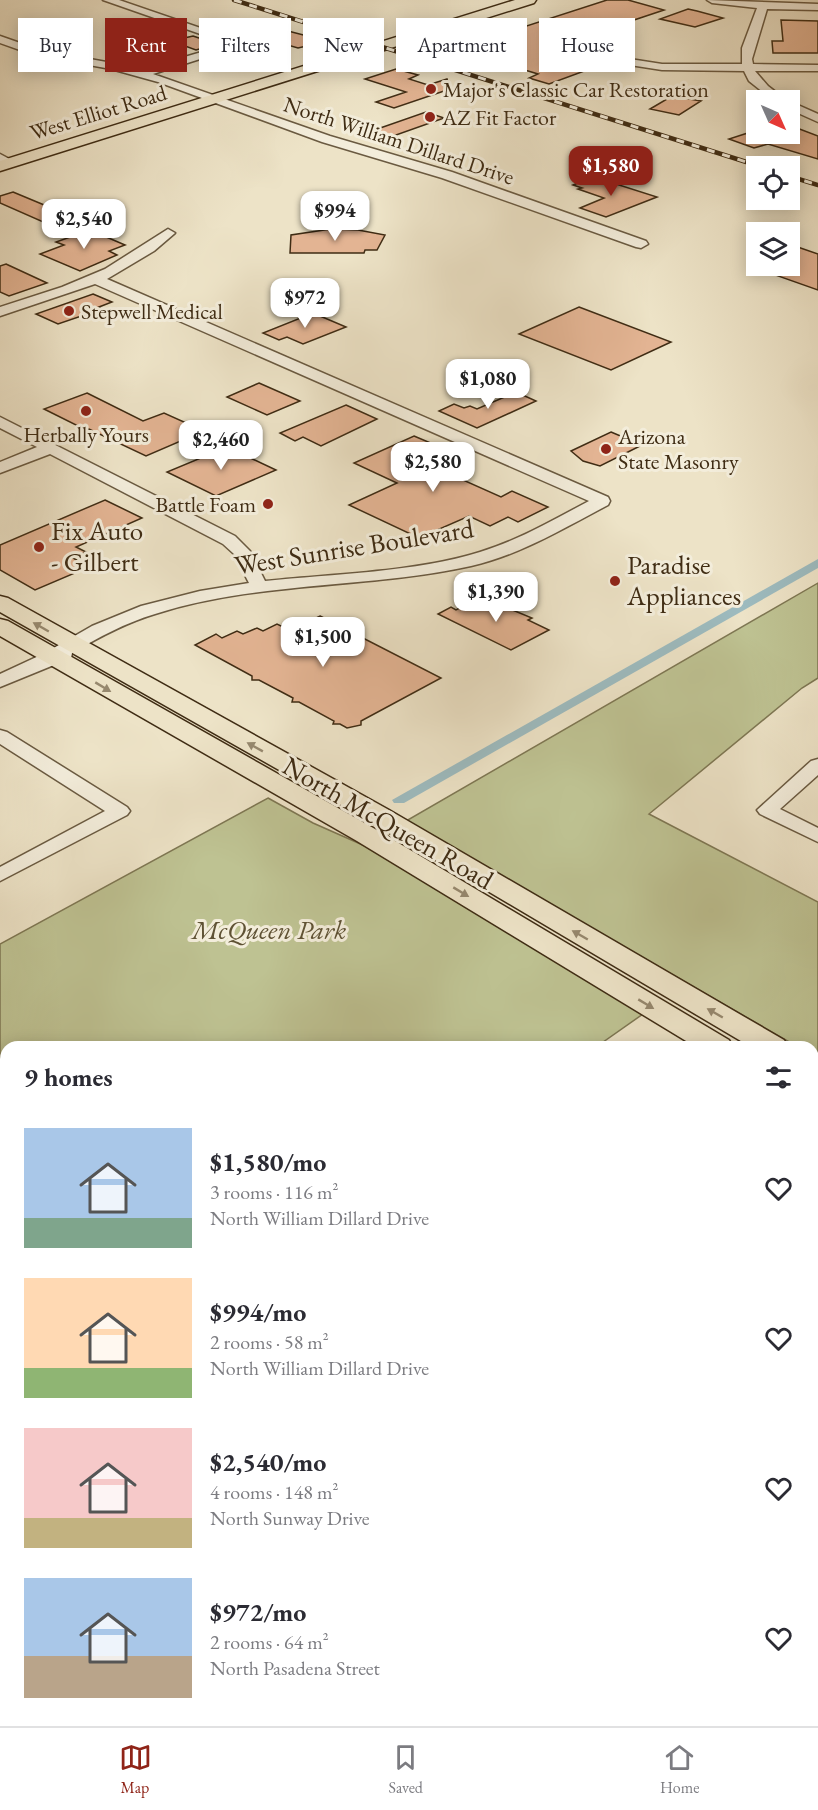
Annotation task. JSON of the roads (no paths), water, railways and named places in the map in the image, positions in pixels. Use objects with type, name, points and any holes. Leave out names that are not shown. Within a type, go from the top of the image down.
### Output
[{"type":"main road","name":"West Elliot Road","points":[[4,162],[529,0]]},
{"type":"main road","name":"North McQueen Road","points":[[0,603],[68,650],[368,823],[631,965],[763,1041]]},
{"type":"main road","name":"North McQueen Road","points":[[0,626],[68,650]]},
{"type":"main road","name":"North McQueen Road","points":[[368,823],[607,981],[708,1041]]},
{"type":"main road","points":[[607,981],[631,965]]},
{"type":"street","points":[[108,0],[241,44],[144,76]]},
{"type":"street","points":[[712,0],[763,6],[818,7]]},
{"type":"street","points":[[763,6],[744,56],[747,68],[767,90]]},
{"type":"street","name":"North William Dillard Drive","points":[[0,39],[38,53],[112,66],[144,76],[193,96],[212,99],[326,140],[437,172],[641,244]]},
{"type":"street","points":[[635,65],[818,68]]},
{"type":"street","points":[[800,110],[818,118]]},
{"type":"street","points":[[0,312],[96,279],[136,260],[168,233]]},
{"type":"street","name":"West Sunrise Boulevard","points":[[0,681],[68,650],[164,613],[176,603],[260,588],[433,568],[472,560],[508,548],[602,501],[96,279]]},
{"type":"street","points":[[0,422],[229,540],[241,551],[260,588]]},
{"type":"street","points":[[0,468],[50,448]]},
{"type":"street","points":[[0,875],[120,811],[5,745]]},
{"type":"street","points":[[818,765],[767,810],[818,836]]},
{"type":"waterway","points":[[399,800],[818,563]]},
{"type":"railway","points":[[234,0],[746,162]]},
{"type":"railway","points":[[800,179],[818,185]]},
{"type":"place","name":"Major's Classic Car Restoration","points":[[431,89]]},
{"type":"place","name":"AZ Fit Factor","points":[[430,117]]},
{"type":"place","name":"Stepwell Medical","points":[[69,311]]},
{"type":"place","name":"Herbally Yours","points":[[86,411]]},
{"type":"place","name":"Arizona State Masonry","points":[[606,449]]},
{"type":"place","name":"Battle Foam","points":[[268,504]]},
{"type":"place","name":"Fix Auto - Gilbert","points":[[39,547]]},
{"type":"place","name":"Paradise Appliances","points":[[615,581]]},
{"type":"park label","name":"McQueen Park","points":[[269,930]]}]
